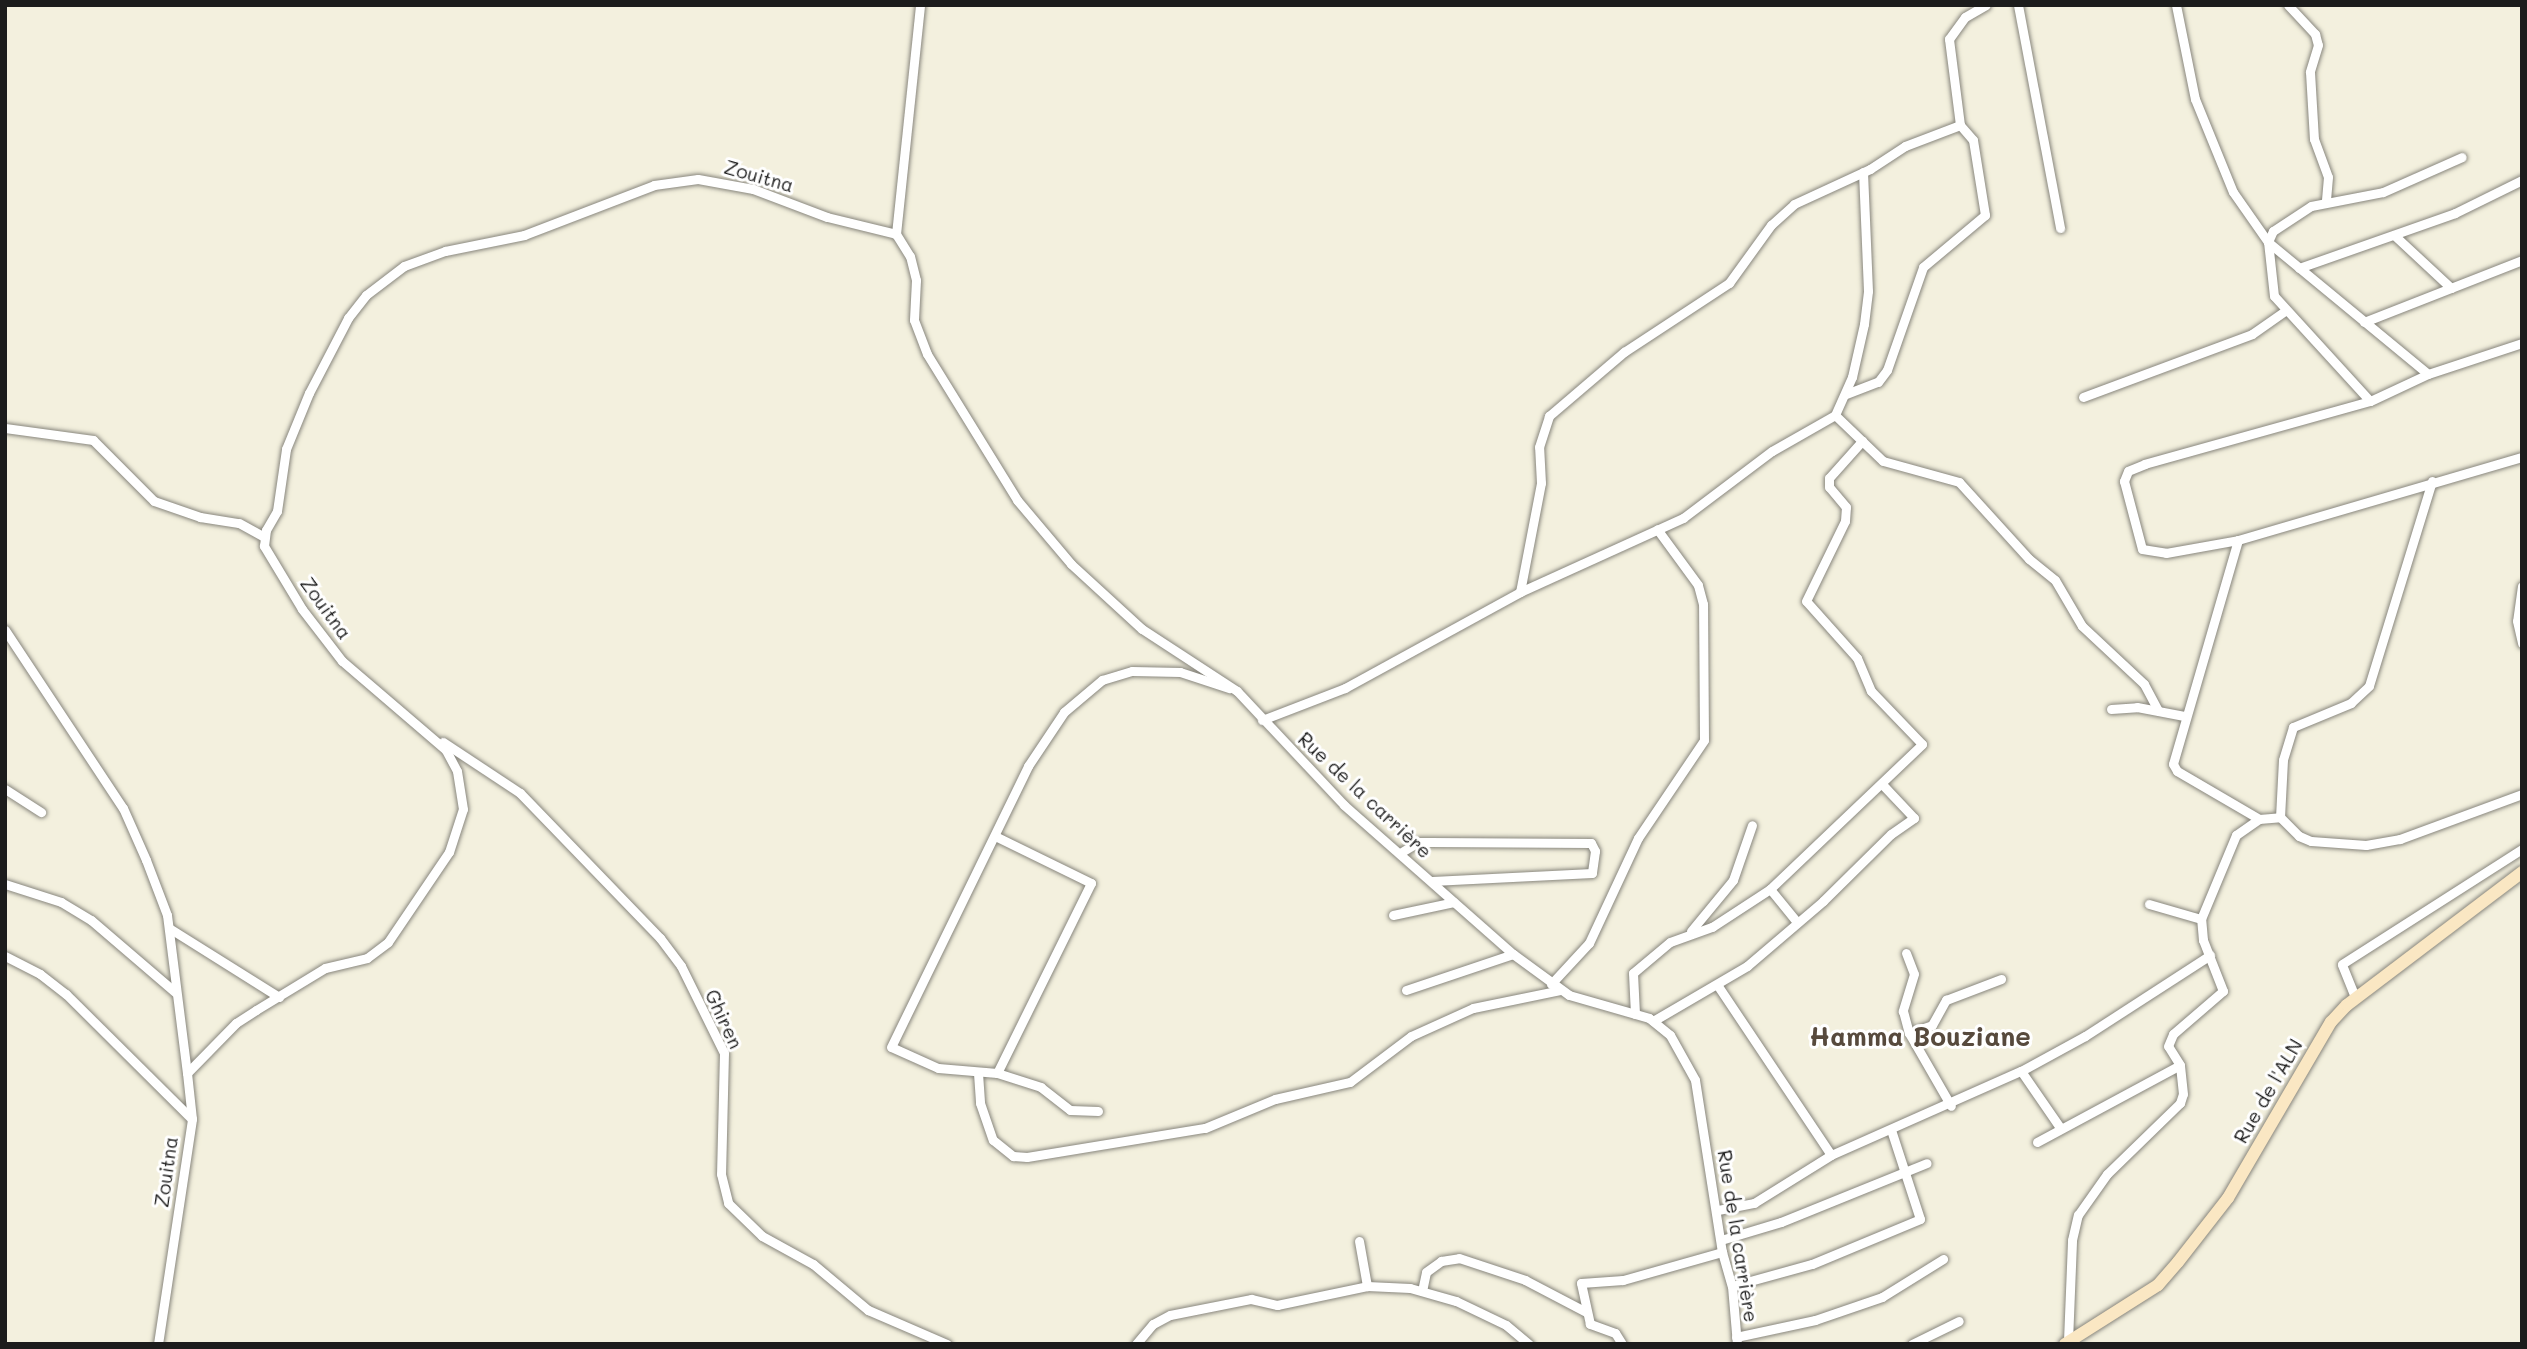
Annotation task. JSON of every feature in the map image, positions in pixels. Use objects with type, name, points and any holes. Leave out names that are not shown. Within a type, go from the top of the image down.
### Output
[{"type":"main road","name":"Rue de l'ALN","points":[[2067,1342],[2158,1285],[2178,1262],[2228,1198],[2331,1022],[2355,997],[2459,924],[2522,872]]},
{"type":"street","points":[[896,234],[920,5]]},
{"type":"street","points":[[1846,394],[1878,382],[1887,370],[1923,267],[1985,215],[1973,141],[1960,125],[1949,39],[1965,16],[1986,5]]},
{"type":"street","points":[[2018,5],[2060,228]]},
{"type":"street","points":[[2176,5],[2195,99],[2214,152],[2233,192],[2268,242],[2428,374]]},
{"type":"street","points":[[2288,5],[2315,34],[2318,45],[2309,72],[2314,139],[2328,177],[2326,201]]},
{"type":"street","points":[[1520,592],[1541,483],[1539,447],[1549,416],[1624,352],[1729,283],[1771,225],[1794,204],[1863,173],[1905,146],[1960,125]]},
{"type":"street","points":[[2370,401],[2284,312],[2269,282],[2268,242],[2273,231],[2293,216],[2326,201],[2383,192],[2462,157]]},
{"type":"street","points":[[1262,720],[1345,688],[1520,592],[1657,529],[1706,503],[1772,451],[1835,415],[1846,394],[1868,291],[1863,173]]},
{"type":"street","name":"Zouitna","points":[[158,1344],[191,1119],[187,1073],[236,1023],[333,963],[377,953],[449,852],[460,826],[463,793],[457,771],[436,737],[342,661],[302,609],[267,554],[264,537],[277,511],[285,449],[332,344],[366,295],[404,266],[445,251],[524,235],[671,180],[724,181],[827,217],[896,234]]},
{"type":"street","points":[[2299,268],[2455,213],[2522,180]]},
{"type":"street","name":"Rue de la carrière","points":[[896,234],[910,256],[916,281],[918,336],[1017,500],[1071,564],[1142,629],[1221,677],[1344,805],[1513,954],[1551,984],[1594,1005],[1653,1021],[1670,1035],[1695,1080],[1718,1210],[1722,1252],[1732,1286],[1737,1341]]},
{"type":"street","points":[[2394,235],[2451,288]]},
{"type":"street","points":[[2364,322],[2522,260]]},
{"type":"street","points":[[2083,397],[2241,338],[2284,312]]},
{"type":"street","points":[[2522,343],[2428,374],[2370,401],[2128,471],[2124,481],[2142,549],[2166,553],[2238,540],[2432,481],[2522,457]]},
{"type":"street","points":[[1835,415],[1883,461],[1899,468],[1959,482],[2029,559],[2055,580],[2082,626],[2144,684],[2158,710]]},
{"type":"street","points":[[5,428],[93,440],[154,500],[200,517],[232,520],[264,537]]},
{"type":"street","points":[[1691,931],[1712,927],[1770,889],[1922,744],[1871,691],[1857,659],[1805,601],[1845,521],[1846,507],[1829,487],[1829,478],[1862,440]]},
{"type":"street","points":[[2432,481],[2370,686],[2351,702],[2293,727],[2283,760],[2280,817],[2299,836],[2311,841],[2367,845],[2412,835],[2522,794]]},
{"type":"street","points":[[1551,984],[1589,943],[1638,838],[1704,740],[1703,604],[1698,585],[1657,529]]},
{"type":"street","points":[[2238,540],[2184,716],[2173,764],[2176,771],[2259,819]]},
{"type":"street","points":[[2522,586],[2517,621],[2522,643]]},
{"type":"street","points":[[5,630],[123,808],[169,928],[187,1073]]},
{"type":"street","points":[[5,649],[19,650]]},
{"type":"street","points":[[1098,1111],[1070,1110],[1041,1087],[997,1073],[938,1068],[891,1047],[1049,730],[1079,696],[1102,680],[1153,670],[1203,678],[1238,693]]},
{"type":"street","points":[[2111,709],[2158,710],[2184,716]]},
{"type":"street","name":"Ghiren","points":[[436,737],[520,793],[660,938],[681,966],[724,1053],[721,1174],[728,1203],[762,1236],[813,1264],[869,1310],[947,1344]]},
{"type":"street","points":[[1653,1021],[1718,986],[1797,922],[1891,834],[1914,818],[1882,784]]},
{"type":"street","points":[[5,789],[41,812]]},
{"type":"street","points":[[2067,1342],[2072,1240],[2078,1215],[2107,1174],[2180,1103],[2183,1094],[2180,1065],[2168,1046],[2173,1034],[2222,991],[2201,919],[2236,835],[2259,819],[2280,817]]},
{"type":"street","points":[[1635,1014],[1636,968],[1691,931],[1732,880],[1752,825]]},
{"type":"street","points":[[995,836],[1091,883],[997,1073]]},
{"type":"street","points":[[1400,853],[1418,842],[1591,843],[1595,851],[1592,873],[1432,881]]},
{"type":"street","points":[[2355,997],[2342,964],[2522,849]]},
{"type":"street","points":[[5,884],[61,902],[91,920],[176,992]]},
{"type":"street","points":[[1770,889],[1797,922]]},
{"type":"street","points":[[1393,915],[1454,902]]},
{"type":"street","points":[[2149,904],[2201,919]]},
{"type":"street","points":[[169,928],[279,997]]},
{"type":"street","points":[[1906,953],[1914,974],[1903,1011],[1909,1033],[1951,1106]]},
{"type":"street","points":[[1406,990],[1513,954]]},
{"type":"street","points":[[1718,1210],[1754,1203],[1831,1155],[1951,1106],[2021,1071],[2085,1036],[2210,955]]},
{"type":"street","points":[[5,956],[40,974],[66,995],[191,1119]]},
{"type":"street","points":[[1909,1033],[1932,1025],[1947,1000],[2001,979]]},
{"type":"street","points":[[1718,986],[1831,1155]]},
{"type":"street","points":[[978,1073],[980,1103],[993,1140],[1013,1156],[1027,1157],[1205,1128],[1275,1099],[1350,1082],[1411,1036],[1474,1008],[1561,990]]},
{"type":"street","points":[[2037,1142],[2180,1065]]},
{"type":"street","points":[[2021,1071],[2061,1129]]},
{"type":"street","points":[[1732,1286],[1812,1264],[1920,1219],[1907,1172],[1891,1130]]},
{"type":"street","points":[[1721,1240],[1927,1163]]},
{"type":"street","points":[[1359,1241],[1367,1286]]},
{"type":"street","points":[[1622,1344],[1615,1334],[1590,1324],[1581,1283],[1623,1280],[1722,1252]]},
{"type":"street","points":[[1422,1291],[1426,1272],[1441,1261],[1459,1258],[1525,1280],[1588,1313]]},
{"type":"street","points":[[1737,1341],[1815,1320],[1882,1297],[1943,1259]]},
{"type":"street","points":[[1136,1344],[1153,1324],[1170,1315],[1251,1300],[1278,1305],[1367,1286],[1422,1291],[1476,1310],[1530,1344]]},
{"type":"street","points":[[1912,1344],[1959,1321]]},
{"type":"district","name":"Hamma Bouziane","points":[[1920,1037]]}]
